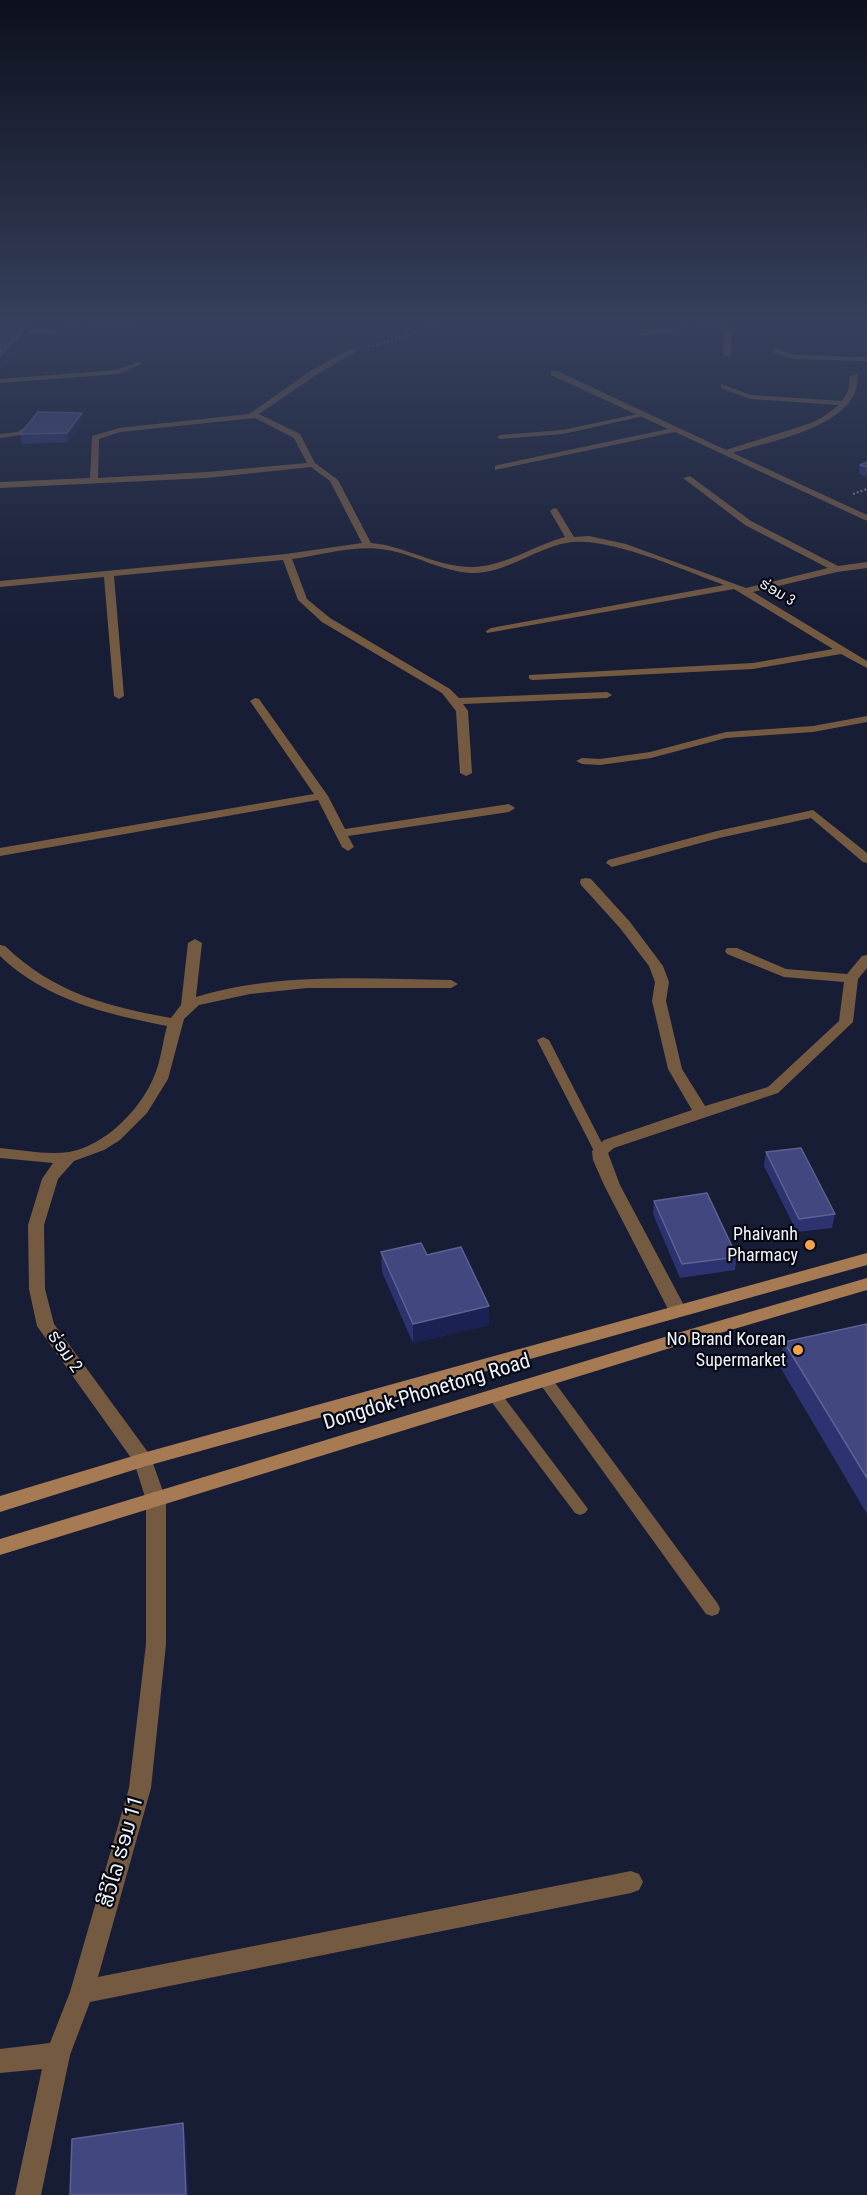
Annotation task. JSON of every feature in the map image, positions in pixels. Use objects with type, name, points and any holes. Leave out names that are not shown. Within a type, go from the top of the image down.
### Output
[{"type":"main road","name":"Dongdok-Phonetong Road","points":[[0,1504],[143,1460],[867,1259]]},
{"type":"main road","name":"Dongdok-Phonetong Road","points":[[0,1547],[691,1335],[867,1284]]},
{"type":"street","points":[[94,481],[95,438],[119,430],[144,427]]},
{"type":"street","points":[[279,427],[297,436],[312,464],[334,480],[369,545]]},
{"type":"street","points":[[669,427],[867,518]]},
{"type":"street","points":[[724,453],[805,427]]},
{"type":"street","points":[[498,468],[674,430]]},
{"type":"street","points":[[0,485],[301,468],[312,464]]},
{"type":"street","points":[[687,478],[748,523],[837,569]]},
{"type":"street","points":[[554,511],[571,539]]},
{"type":"street","points":[[0,584],[286,557],[369,545],[389,547],[451,568],[472,570],[490,568],[571,539],[601,540],[623,546],[746,591]]},
{"type":"street","points":[[286,557],[303,600],[326,620],[446,691],[456,701],[462,711],[466,773]]},
{"type":"street","name":"ຮ່ອມ 3","points":[[746,591],[837,569],[867,565]]},
{"type":"street","points":[[109,574],[119,696]]},
{"type":"street","points":[[491,631],[736,586]]},
{"type":"street","name":"ຮ່ອມ 3","points":[[746,591],[867,665]]},
{"type":"street","points":[[533,677],[753,666],[843,650]]},
{"type":"street","points":[[456,701],[607,695]]},
{"type":"street","points":[[255,701],[322,796],[343,833],[348,847]]},
{"type":"street","points":[[582,761],[600,762],[651,755],[726,735],[813,729],[867,719]]},
{"type":"street","points":[[0,852],[322,796]]},
{"type":"street","points":[[343,833],[509,808]]},
{"type":"street","points":[[612,863],[717,835],[813,814],[867,859]]},
{"type":"street","points":[[586,882],[625,925],[656,966],[662,982],[659,1001],[675,1069],[701,1112]]},
{"type":"street","points":[[188,1006],[195,943]]},
{"type":"street","points":[[0,949],[21,970],[88,1004],[174,1023]]},
{"type":"street","points":[[732,951],[784,973],[851,978]]},
{"type":"street","points":[[678,1311],[612,1185],[601,1160],[600,1151],[609,1144],[773,1090],[846,1022],[851,978],[867,959]]},
{"type":"street","points":[[0,1153],[69,1157],[113,1137],[136,1117],[155,1093],[165,1067],[174,1023],[188,1006],[208,998],[243,990],[295,983],[452,984]]},
{"type":"street","name":"ຮ່ອມ 2","points":[[69,1157],[56,1169],[50,1179],[36,1225],[37,1289],[46,1326],[143,1460],[156,1500]]},
{"type":"street","name":"ສີວິໄລ ຮ່ອມ 11","points":[[28,2195],[58,2055],[82,1992],[140,1788],[156,1644],[156,1500]]},
{"type":"street","points":[[82,1992],[631,1882]]},
{"type":"street","points":[[0,2061],[58,2055]]},
{"type":"lane","points":[[0,436],[19,434],[29,427]]},
{"type":"lane","points":[[500,437],[563,432],[584,427]]},
{"type":"lane","points":[[543,1040],[600,1151]]},
{"type":"lane","points":[[545,1380],[712,1609]]},
{"type":"lane","points":[[495,1396],[580,1509]]},
{"type":"building","points":[[25,427],[71,427],[67,433],[20,434]]},
{"type":"building","points":[[801,1148],[835,1214],[799,1219],[766,1152]]},
{"type":"building","points":[[707,1193],[737,1257],[682,1264],[654,1201]]},
{"type":"building","points":[[421,1243],[427,1255],[461,1247],[489,1306],[413,1324],[381,1252]]},
{"type":"building","points":[[867,1324],[867,1478],[784,1342]]},
{"type":"building","points":[[183,2123],[186,2195],[70,2195],[72,2139]]},
{"type":"place","name":"Phaivanh Pharmacy","points":[[810,1245]]},
{"type":"place","name":"No Brand Korean Supermarket","points":[[798,1350]]}]
